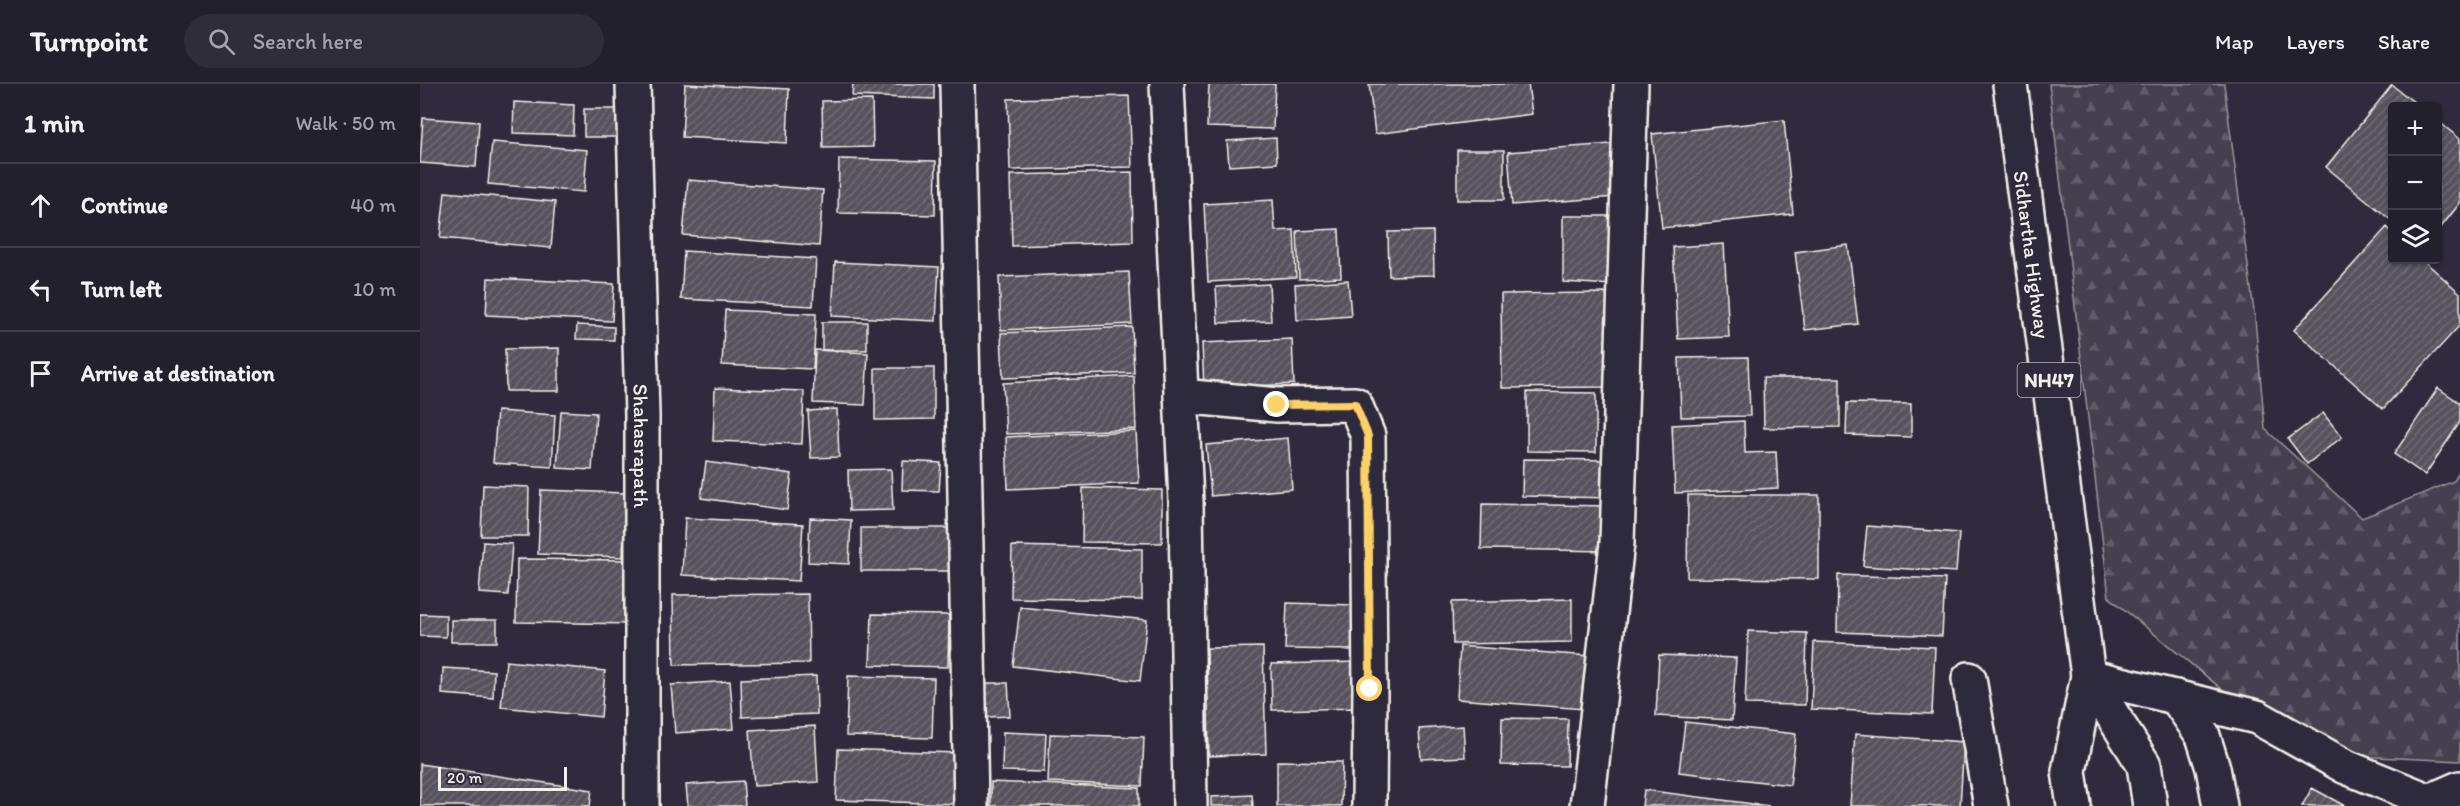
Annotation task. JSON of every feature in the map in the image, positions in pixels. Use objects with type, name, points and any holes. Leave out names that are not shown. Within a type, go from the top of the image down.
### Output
[{"type":"main road","name":"Shahasrapath","points":[[633,84],[642,415],[642,806]]},
{"type":"main road","points":[[957,84],[971,806]]},
{"type":"main road","points":[[1167,84],[1186,502],[1190,806]]},
{"type":"main road","points":[[1587,806],[1617,543],[1631,84]]},
{"type":"main road","name":"Sidhartha Highway","points":[[2010,84],[2088,676],[2069,771],[2074,806]]},
{"type":"main road","points":[[1181,396],[1277,405],[1355,404],[1368,436],[1369,806]]},
{"type":"main road","points":[[2088,676],[2258,717],[2346,767],[2430,801],[2460,788]]},
{"type":"main road","name":"Sidhartha Highway","points":[[2088,676],[2144,765],[2150,806]]},
{"type":"main road","points":[[1969,679],[1991,806]]},
{"type":"main road","points":[[2176,697],[2202,736],[2213,768],[2220,806]]},
{"type":"green space","points":[[2049,84],[2224,84],[2255,319],[2265,429],[2362,518],[2454,481],[2460,470],[2460,761],[2355,756],[2228,694],[2109,597]]},
{"type":"building","points":[[685,84],[789,89],[787,143],[682,137]]},
{"type":"building","points":[[853,84],[934,84],[934,99],[852,96]]},
{"type":"building","points":[[1209,84],[1275,84],[1273,129],[1207,127]]},
{"type":"building","points":[[1369,84],[1528,84],[1532,114],[1375,134]]},
{"type":"building","points":[[2392,85],[2414,102],[2388,102],[2388,218],[2326,167]]},
{"type":"building","points":[[1129,96],[1132,167],[1010,170],[1008,99]]},
{"type":"building","points":[[872,100],[873,147],[823,148],[822,101]]},
{"type":"building","points":[[514,102],[574,105],[573,135],[513,133]]},
{"type":"building","points":[[584,109],[625,109],[625,137],[584,137]]},
{"type":"building","points":[[423,118],[479,122],[476,167],[420,163]]},
{"type":"building","points":[[1784,120],[1793,214],[1662,228],[1652,134]]},
{"type":"building","points":[[2442,124],[2460,139],[2460,203],[2442,226]]},
{"type":"building","points":[[1276,138],[1277,163],[1229,166],[1227,141]]},
{"type":"building","points":[[492,142],[587,150],[584,192],[488,184]]},
{"type":"building","points":[[1611,144],[1615,197],[1512,205],[1508,152]]},
{"type":"building","points":[[1457,150],[1504,150],[1504,200],[1457,200]]},
{"type":"building","points":[[839,159],[936,161],[935,215],[838,213]]},
{"type":"building","points":[[1132,172],[1133,242],[1012,246],[1010,175]]},
{"type":"building","points":[[688,180],[823,190],[819,246],[683,235]]},
{"type":"building","points":[[445,192],[555,202],[551,248],[440,238]]},
{"type":"building","points":[[1273,200],[1275,231],[1294,230],[1296,277],[1208,282],[1204,204]]},
{"type":"building","points":[[1563,216],[1617,216],[1613,285],[1563,282]]},
{"type":"building","points":[[2387,227],[2388,264],[2427,264],[2460,293],[2460,325],[2383,409],[2294,330]]},
{"type":"building","points":[[1339,229],[1341,277],[1299,279],[1297,231]]},
{"type":"building","points":[[1433,231],[1434,275],[1389,276],[1388,232]]},
{"type":"building","points":[[1724,244],[1729,337],[1678,339],[1673,247]]},
{"type":"building","points":[[1848,245],[1858,324],[1805,330],[1795,252]]},
{"type":"building","points":[[684,251],[816,259],[813,306],[681,299]]},
{"type":"building","points":[[835,262],[939,267],[936,321],[832,316]]},
{"type":"building","points":[[1129,272],[1132,324],[1001,330],[999,277]]},
{"type":"building","points":[[488,278],[614,284],[612,321],[486,315]]},
{"type":"building","points":[[1348,280],[1351,316],[1297,320],[1295,284]]},
{"type":"building","points":[[1269,284],[1271,321],[1218,323],[1216,287]]},
{"type":"building","points":[[1612,293],[1613,387],[1502,388],[1501,294]]},
{"type":"building","points":[[725,310],[816,314],[813,369],[722,365]]},
{"type":"building","points":[[822,322],[867,322],[867,350],[822,350]]},
{"type":"building","points":[[577,325],[614,327],[614,340],[576,339]]},
{"type":"building","points":[[1132,327],[1134,373],[1003,378],[1001,333]]},
{"type":"building","points":[[1292,339],[1294,384],[1204,388],[1202,343]]},
{"type":"building","points":[[559,348],[559,391],[506,391],[505,349]]},
{"type":"building","points":[[815,350],[868,353],[865,405],[813,403]]},
{"type":"building","points":[[1748,357],[1750,416],[1681,417],[1679,358]]},
{"type":"building","points":[[875,368],[934,368],[934,419],[875,420]]},
{"type":"building","points":[[1134,376],[1136,429],[1006,434],[1003,383]]},
{"type":"building","points":[[1763,378],[1840,378],[1840,427],[1764,428]]},
{"type":"building","points":[[715,388],[804,391],[802,444],[713,441]]},
{"type":"building","points":[[2438,388],[2460,403],[2460,422],[2425,475],[2394,454]]},
{"type":"building","points":[[1527,392],[1596,393],[1596,452],[1527,451]]},
{"type":"building","points":[[1847,403],[1911,404],[1911,437],[1846,435]]},
{"type":"building","points":[[837,409],[839,457],[811,458],[808,411]]},
{"type":"building","points":[[497,411],[555,415],[552,467],[493,463]]},
{"type":"building","points":[[561,411],[596,413],[592,470],[557,468]]},
{"type":"building","points":[[2323,413],[2342,437],[2307,464],[2288,439]]},
{"type":"building","points":[[1744,421],[1745,453],[1776,452],[1778,488],[1675,493],[1672,425]]},
{"type":"building","points":[[1136,431],[1139,483],[1008,489],[1006,437]]},
{"type":"building","points":[[1288,438],[1292,489],[1211,496],[1206,445]]},
{"type":"building","points":[[1523,459],[1612,460],[1612,498],[1522,496]]},
{"type":"building","points":[[903,461],[941,463],[939,491],[902,490]]},
{"type":"building","points":[[706,462],[792,474],[787,510],[701,498]]},
{"type":"building","points":[[891,469],[893,510],[849,511],[848,470]]},
{"type":"building","points":[[483,485],[529,487],[528,536],[481,536]]},
{"type":"building","points":[[1083,488],[1162,490],[1162,543],[1082,542]]},
{"type":"building","points":[[541,490],[625,493],[623,557],[538,554]]},
{"type":"building","points":[[1688,495],[1819,495],[1819,579],[1687,578]]},
{"type":"building","points":[[1482,504],[1610,506],[1610,551],[1481,549]]},
{"type":"building","points":[[685,518],[803,524],[799,581],[682,575]]},
{"type":"building","points":[[810,518],[851,520],[849,564],[808,562]]},
{"type":"building","points":[[1867,526],[1959,533],[1956,572],[1863,566]]},
{"type":"building","points":[[861,528],[953,528],[953,571],[861,571]]},
{"type":"building","points":[[483,542],[512,544],[508,595],[479,593]]},
{"type":"building","points":[[1012,546],[1142,549],[1142,600],[1011,598]]},
{"type":"building","points":[[517,559],[633,560],[633,624],[516,622]]},
{"type":"building","points":[[1838,575],[1945,579],[1942,636],[1837,632]]},
{"type":"building","points":[[808,594],[809,663],[674,665],[673,595]]},
{"type":"building","points":[[1572,599],[1572,642],[1453,644],[1452,602]]},
{"type":"building","points":[[1287,603],[1354,605],[1354,650],[1285,649]]},
{"type":"building","points":[[1020,607],[1147,620],[1140,681],[1013,666]]},
{"type":"building","points":[[420,614],[446,615],[446,637],[420,636]]},
{"type":"building","points":[[872,614],[949,615],[948,667],[870,665]]},
{"type":"building","points":[[451,620],[497,620],[497,642],[451,642]]},
{"type":"building","points":[[1748,631],[1807,633],[1805,705],[1745,704]]},
{"type":"building","points":[[1814,642],[1935,647],[1932,714],[1811,709]]},
{"type":"building","points":[[1460,646],[1589,656],[1584,709],[1457,699]]},
{"type":"building","points":[[1263,647],[1266,754],[1209,756],[1207,648]]},
{"type":"building","points":[[1659,655],[1736,658],[1732,720],[1656,716]]},
{"type":"building","points":[[506,661],[605,671],[601,717],[501,707]]},
{"type":"building","points":[[1360,662],[1360,708],[1272,710],[1271,664]]},
{"type":"building","points":[[443,668],[494,671],[493,698],[442,694]]},
{"type":"building","points":[[816,676],[817,714],[742,717],[741,679]]},
{"type":"building","points":[[848,676],[934,678],[932,738],[846,736]]},
{"type":"building","points":[[730,681],[734,729],[675,733],[671,685]]},
{"type":"building","points":[[985,683],[1008,683],[1010,716],[987,717]]},
{"type":"building","points":[[1502,718],[1568,719],[1567,766],[1501,765]]},
{"type":"building","points":[[1685,722],[1796,734],[1790,785],[1679,772]]},
{"type":"building","points":[[815,726],[818,782],[754,786],[750,730]]},
{"type":"building","points":[[1463,726],[1465,757],[1421,759],[1419,729]]},
{"type":"building","points":[[1003,732],[1046,734],[1044,772],[1002,771]]},
{"type":"building","points":[[1050,734],[1144,737],[1142,786],[1048,782]]},
{"type":"building","points":[[1855,734],[1964,742],[1960,806],[1850,806]]},
{"type":"building","points":[[838,749],[957,753],[955,804],[836,800]]},
{"type":"building","points":[[1277,761],[1342,762],[1341,806],[1277,806]]},
{"type":"building","points":[[420,764],[592,790],[590,806],[420,806]]},
{"type":"building","points":[[743,781],[745,806],[688,806],[686,785]]},
{"type":"building","points":[[991,782],[1139,788],[1139,806],[991,806]]},
{"type":"building","points":[[2312,788],[2345,806],[2302,806]]},
{"type":"building","points":[[1644,790],[1769,806],[1642,806]]},
{"type":"building","points":[[1252,795],[1253,806],[1211,806],[1211,797]]},
{"type":"route","points":[[1277,405],[1355,404],[1368,436],[1370,689]]}]
